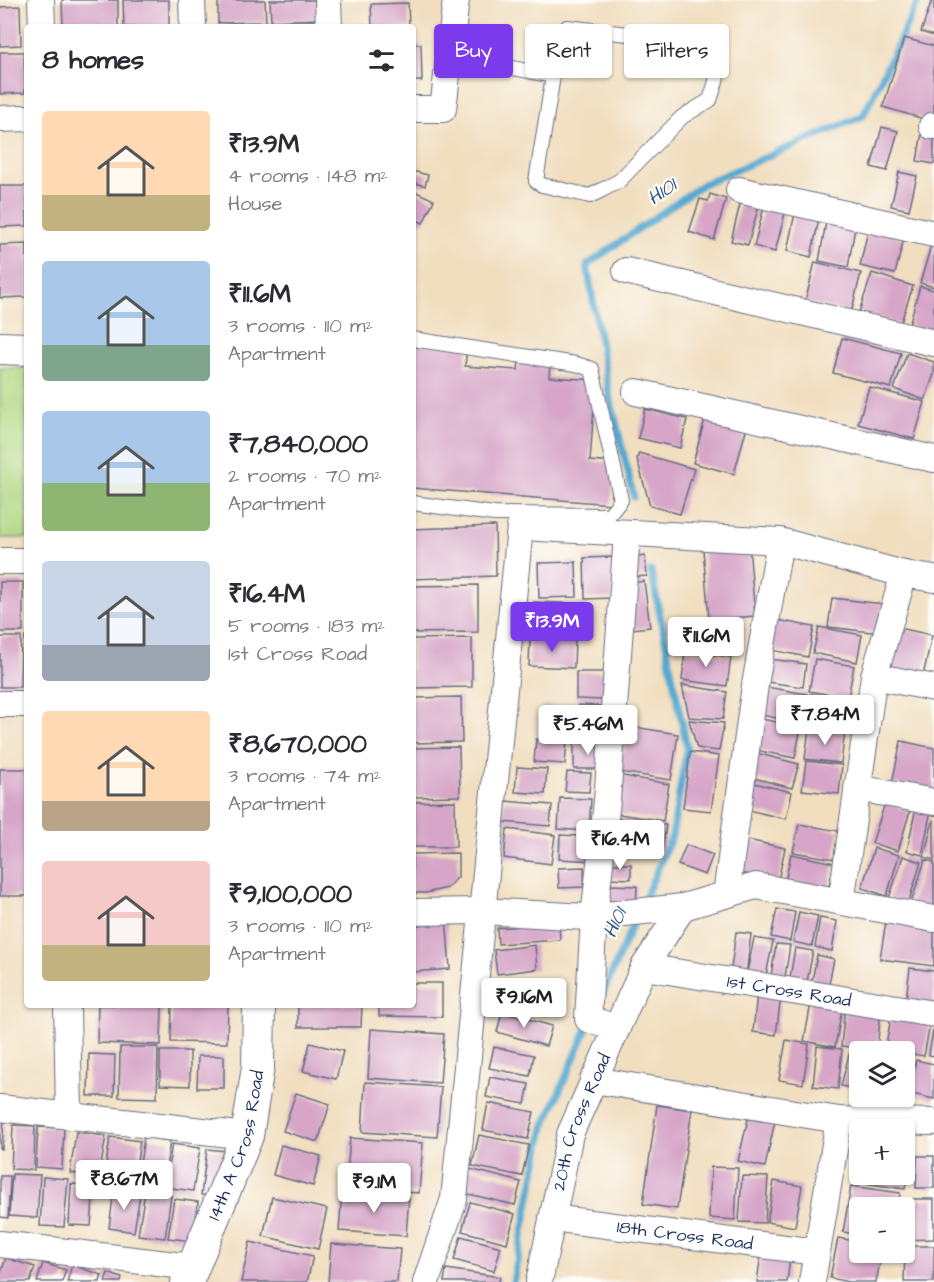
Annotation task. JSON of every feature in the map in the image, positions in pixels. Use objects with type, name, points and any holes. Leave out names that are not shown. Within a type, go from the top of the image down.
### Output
[{"type":"street","points":[[41,0],[42,24]]},
{"type":"street","points":[[192,0],[194,24]]},
{"type":"street","points":[[328,0],[329,24]]},
{"type":"street","points":[[453,24],[456,0]]},
{"type":"street","points":[[416,109],[442,109],[445,78]]},
{"type":"street","points":[[0,119],[24,118]]},
{"type":"street","points":[[739,190],[934,234]]},
{"type":"street","points":[[626,271],[934,344]]},
{"type":"street","points":[[0,348],[24,349]]},
{"type":"street","points":[[636,392],[934,459]]},
{"type":"street","points":[[426,1282],[454,1199],[520,527],[780,541],[904,574],[934,579]]},
{"type":"street","points":[[617,1028],[588,1019],[594,916],[607,801],[627,534]]},
{"type":"street","points":[[726,895],[755,685],[780,541]]},
{"type":"street","points":[[0,561],[24,561]]},
{"type":"street","points":[[841,902],[874,676],[904,574]]},
{"type":"street","points":[[874,676],[934,688]]},
{"type":"street","points":[[0,704],[24,704]]},
{"type":"street","points":[[856,788],[934,802]]},
{"type":"street","points":[[416,912],[482,911],[594,916],[683,907],[756,886],[934,919]]},
{"type":"street","name":"20th Cross Road","points":[[539,1282],[570,1134],[644,967],[683,907]]},
{"type":"street","name":"1st Cross Road","points":[[644,967],[934,1014]]},
{"type":"street","points":[[67,1008],[69,1116]]},
{"type":"street","name":"14th A Cross Road","points":[[189,1275],[247,1136],[258,1067],[259,1008]]},
{"type":"street","points":[[593,1080],[839,1120],[934,1122]]},
{"type":"street","points":[[0,1108],[247,1136]]},
{"type":"street","points":[[812,1282],[839,1120]]},
{"type":"street","name":"18th Cross Road","points":[[552,1218],[817,1252]]},
{"type":"street","points":[[0,1244],[189,1275]]},
{"type":"lane","points":[[567,27],[690,41],[710,45],[718,57],[717,78],[711,100],[682,117],[619,181],[590,196],[542,185],[536,181],[554,76],[567,27]]},
{"type":"lane","points":[[416,340],[576,364],[592,369],[621,500],[609,515],[494,514],[416,504]]},
{"type":"green space","points":[[0,368],[24,368],[24,538],[0,538]]},
{"type":"building","points":[[62,0],[118,0],[118,24],[63,24]]},
{"type":"building","points":[[123,0],[169,0],[169,24],[124,24]]},
{"type":"building","points":[[218,0],[265,0],[266,22],[218,23]]},
{"type":"building","points":[[270,0],[319,0],[320,19],[271,21]]},
{"type":"building","points":[[932,0],[934,0],[934,36],[921,32]]},
{"type":"building","points":[[408,3],[409,24],[372,24],[371,4]]},
{"type":"building","points":[[20,6],[21,45],[0,46],[0,7]]},
{"type":"building","points":[[319,21],[320,24],[271,24]]},
{"type":"building","points":[[904,38],[934,46],[934,122],[883,107]]},
{"type":"building","points":[[416,44],[421,44],[422,81],[416,81]]},
{"type":"building","points":[[0,52],[24,52],[24,93],[0,94]]},
{"type":"building","points":[[882,127],[898,131],[887,171],[871,167]]},
{"type":"building","points":[[922,132],[934,134],[934,164],[917,161]]},
{"type":"building","points":[[416,172],[428,175],[425,186],[416,183]]},
{"type":"building","points":[[899,172],[917,176],[909,210],[891,206]]},
{"type":"building","points":[[0,186],[24,186],[24,226],[0,227]]},
{"type":"building","points":[[416,192],[434,200],[423,223],[416,220]]},
{"type":"building","points":[[710,194],[726,199],[714,240],[689,232],[700,199],[708,201]]},
{"type":"building","points":[[741,200],[759,205],[748,245],[731,241]]},
{"type":"building","points":[[764,207],[785,213],[775,252],[754,246]]},
{"type":"building","points":[[795,213],[819,219],[811,257],[787,251]]},
{"type":"building","points":[[826,222],[855,228],[848,267],[819,261]]},
{"type":"building","points":[[868,230],[904,238],[895,274],[860,266]]},
{"type":"building","points":[[932,242],[934,243],[934,287],[920,283]]},
{"type":"building","points":[[24,244],[24,297],[0,298],[0,245]]},
{"type":"building","points":[[815,262],[861,273],[851,313],[805,302]]},
{"type":"building","points":[[872,273],[913,286],[900,325],[859,312]]},
{"type":"building","points":[[920,286],[934,290],[934,332],[909,325]]},
{"type":"building","points":[[842,338],[901,353],[891,388],[833,373]]},
{"type":"building","points":[[416,344],[467,348],[465,366],[518,370],[519,360],[550,363],[549,377],[596,380],[590,461],[615,463],[611,504],[416,488]]},
{"type":"building","points":[[907,353],[934,362],[934,374],[925,400],[894,389]]},
{"type":"building","points":[[869,387],[925,402],[914,439],[858,424]]},
{"type":"building","points":[[645,409],[687,419],[680,448],[638,438]]},
{"type":"building","points":[[705,419],[746,430],[734,474],[693,463]]},
{"type":"building","points":[[639,453],[694,469],[680,514],[650,506],[637,459]]},
{"type":"building","points":[[495,526],[496,576],[416,579],[416,529]]},
{"type":"building","points":[[749,545],[755,616],[709,620],[703,549]]},
{"type":"building","points":[[645,556],[647,576],[633,577],[630,558]]},
{"type":"building","points":[[612,557],[613,598],[585,599],[584,558]]},
{"type":"building","points":[[576,562],[577,597],[539,598],[538,563]]},
{"type":"building","points":[[644,581],[650,627],[632,629],[626,584]]},
{"type":"building","points":[[0,582],[23,582],[23,632],[0,632]]},
{"type":"building","points":[[478,585],[478,632],[416,633],[416,586]]},
{"type":"building","points":[[832,598],[883,604],[880,633],[828,627]]},
{"type":"building","points":[[534,602],[588,604],[586,634],[532,631]]},
{"type":"building","points":[[772,619],[814,627],[808,657],[766,649]]},
{"type":"building","points":[[686,621],[735,627],[732,653],[683,647]]},
{"type":"building","points":[[819,627],[862,635],[857,662],[813,653]]},
{"type":"building","points":[[899,628],[932,635],[923,676],[889,668]]},
{"type":"building","points":[[0,637],[21,637],[20,687],[0,687]]},
{"type":"building","points":[[472,638],[472,687],[416,688],[416,639]]},
{"type":"building","points":[[530,638],[575,640],[574,668],[529,666]]},
{"type":"building","points":[[685,651],[731,657],[727,686],[682,680]]},
{"type":"building","points":[[770,659],[806,664],[803,687],[767,682]]},
{"type":"building","points":[[815,659],[854,666],[848,698],[809,691]]},
{"type":"building","points":[[576,672],[604,672],[604,700],[576,699]]},
{"type":"building","points":[[682,685],[727,692],[723,719],[689,717]]},
{"type":"building","points":[[766,687],[807,694],[801,723],[761,715]]},
{"type":"building","points":[[811,694],[853,702],[848,728],[806,720]]},
{"type":"building","points":[[461,697],[462,742],[416,743],[416,698]]},
{"type":"building","points":[[578,705],[605,706],[604,732],[577,731]]},
{"type":"building","points":[[542,706],[573,708],[571,737],[540,736]]},
{"type":"building","points":[[762,719],[801,727],[795,758],[755,750]]},
{"type":"building","points":[[689,720],[724,723],[719,751],[697,748]]},
{"type":"building","points":[[628,726],[678,734],[671,780],[619,772]]},
{"type":"building","points":[[809,728],[845,732],[841,763],[805,759]]},
{"type":"building","points":[[536,739],[567,742],[565,764],[534,762]]},
{"type":"building","points":[[901,741],[934,748],[934,791],[892,783]]},
{"type":"building","points":[[574,742],[603,743],[603,769],[574,769]]},
{"type":"building","points":[[459,747],[460,796],[416,797],[416,748]]},
{"type":"building","points":[[690,752],[719,756],[711,811],[683,808]]},
{"type":"building","points":[[756,753],[799,764],[792,788],[750,777]]},
{"type":"building","points":[[806,761],[842,765],[839,794],[802,790]]},
{"type":"building","points":[[517,767],[547,769],[545,794],[515,792]]},
{"type":"building","points":[[0,769],[24,769],[24,896],[0,896]]},
{"type":"building","points":[[567,772],[591,773],[589,792],[565,791]]},
{"type":"building","points":[[618,775],[669,784],[663,821],[612,813]]},
{"type":"building","points":[[750,782],[792,792],[786,819],[744,809]]},
{"type":"building","points":[[560,798],[591,799],[589,831],[558,829]]},
{"type":"building","points":[[455,801],[456,847],[416,847],[416,802]]},
{"type":"building","points":[[504,801],[552,805],[550,826],[502,822]]},
{"type":"building","points":[[885,803],[910,811],[898,851],[872,843]]},
{"type":"building","points":[[916,807],[931,810],[922,855],[907,851]]},
{"type":"building","points":[[617,818],[666,825],[662,852],[613,844]]},
{"type":"building","points":[[934,820],[934,860],[924,857]]},
{"type":"building","points":[[799,824],[839,831],[834,859],[793,852]]},
{"type":"building","points":[[507,829],[555,835],[551,864],[504,858]]},
{"type":"building","points":[[560,835],[596,837],[595,861],[559,859]]},
{"type":"building","points":[[738,838],[785,848],[778,881],[731,871]]},
{"type":"building","points":[[686,845],[713,855],[705,875],[678,865]]},
{"type":"building","points":[[874,848],[899,855],[887,896],[862,888]]},
{"type":"building","points":[[458,853],[458,877],[447,888],[416,893],[416,854]]},
{"type":"building","points":[[791,854],[834,863],[828,891],[785,882]]},
{"type":"building","points":[[903,856],[921,862],[908,904],[889,898]]},
{"type":"building","points":[[925,860],[934,862],[934,911],[911,903]]},
{"type":"building","points":[[609,864],[631,864],[631,879],[608,878]]},
{"type":"building","points":[[584,867],[584,887],[559,888],[558,868]]},
{"type":"building","points":[[609,885],[637,886],[636,911],[608,910]]},
{"type":"building","points":[[777,909],[795,912],[790,941],[771,937]]},
{"type":"building","points":[[799,912],[818,916],[812,946],[793,942]]},
{"type":"building","points":[[446,916],[450,969],[416,972],[416,919]]},
{"type":"building","points":[[820,918],[837,921],[832,951],[815,947]]},
{"type":"building","points":[[886,921],[934,928],[934,966],[880,959]]},
{"type":"building","points":[[559,923],[560,940],[498,944],[497,928]]},
{"type":"building","points":[[736,932],[751,934],[746,977],[730,975]]},
{"type":"building","points":[[754,938],[773,941],[765,981],[746,977]]},
{"type":"building","points":[[776,944],[790,945],[784,984],[770,982]]},
{"type":"building","points":[[535,945],[537,969],[497,974],[494,950]]},
{"type":"building","points":[[795,948],[813,951],[806,987],[789,984]]},
{"type":"building","points":[[817,955],[834,959],[827,994],[810,991]]},
{"type":"building","points":[[910,968],[934,971],[934,1011],[905,1007]]},
{"type":"building","points":[[416,983],[442,983],[442,1017],[379,1016],[379,1008],[416,1008]]},
{"type":"building","points":[[757,993],[781,996],[776,1035],[753,1032]]},
{"type":"building","points":[[812,998],[843,1004],[835,1047],[804,1041]]},
{"type":"building","points":[[845,1007],[881,1010],[878,1041],[849,1041],[849,1047],[841,1046]]},
{"type":"building","points":[[98,1008],[162,1008],[161,1045],[97,1043]]},
{"type":"building","points":[[172,1008],[228,1008],[227,1043],[171,1042]]},
{"type":"building","points":[[298,1008],[362,1008],[361,1027],[298,1027]]},
{"type":"building","points":[[502,1012],[552,1026],[546,1046],[497,1032]]},
{"type":"building","points":[[892,1012],[931,1019],[924,1056],[915,1055],[915,1041],[887,1041]]},
{"type":"building","points":[[371,1029],[444,1034],[440,1083],[368,1078]]},
{"type":"building","points":[[934,1030],[934,1056],[929,1055]]},
{"type":"building","points":[[786,1040],[809,1044],[803,1084],[779,1080]]},
{"type":"building","points":[[310,1043],[343,1051],[336,1079],[303,1071]]},
{"type":"building","points":[[817,1046],[842,1049],[838,1089],[813,1086]]},
{"type":"building","points":[[120,1047],[158,1047],[157,1098],[119,1097]]},
{"type":"building","points":[[494,1047],[534,1055],[530,1076],[489,1068]]},
{"type":"building","points":[[160,1051],[190,1051],[190,1086],[160,1085]]},
{"type":"building","points":[[89,1054],[115,1055],[114,1096],[88,1096]]},
{"type":"building","points":[[849,1054],[849,1088],[841,1086]]},
{"type":"building","points":[[198,1056],[224,1056],[224,1088],[197,1088]]},
{"type":"building","points":[[916,1060],[934,1064],[934,1099],[915,1095]]},
{"type":"building","points":[[490,1077],[529,1084],[525,1104],[486,1097]]},
{"type":"building","points":[[365,1082],[441,1087],[437,1137],[362,1132]]},
{"type":"building","points":[[296,1093],[330,1104],[318,1142],[283,1131]]},
{"type":"building","points":[[488,1103],[534,1112],[528,1139],[483,1130]]},
{"type":"building","points":[[657,1105],[692,1110],[677,1209],[643,1204]]},
{"type":"building","points":[[749,1115],[775,1121],[765,1167],[738,1161]]},
{"type":"building","points":[[0,1117],[4,1117],[2,1149],[0,1148]]},
{"type":"building","points":[[13,1125],[35,1126],[34,1170],[11,1169]]},
{"type":"building","points":[[38,1127],[64,1128],[62,1169],[36,1167]]},
{"type":"building","points":[[76,1132],[106,1136],[99,1177],[70,1173]]},
{"type":"building","points":[[479,1135],[529,1145],[522,1176],[472,1166]]},
{"type":"building","points":[[110,1137],[140,1141],[134,1182],[104,1178]]},
{"type":"building","points":[[144,1137],[170,1141],[164,1181],[138,1178]]},
{"type":"building","points":[[350,1138],[423,1143],[419,1193],[346,1188]]},
{"type":"building","points":[[172,1144],[200,1148],[193,1191],[165,1187]]},
{"type":"building","points":[[281,1145],[321,1156],[313,1186],[273,1175]]},
{"type":"building","points":[[207,1149],[226,1151],[219,1198],[201,1195]]},
{"type":"building","points":[[917,1156],[934,1156],[934,1188],[916,1188]]},
{"type":"building","points":[[711,1167],[738,1168],[735,1220],[709,1218]]},
{"type":"building","points":[[470,1169],[521,1182],[515,1205],[464,1193]]},
{"type":"building","points":[[12,1174],[40,1175],[37,1218],[9,1216]]},
{"type":"building","points":[[0,1176],[10,1176],[8,1218],[0,1217]]},
{"type":"building","points":[[742,1176],[768,1177],[765,1223],[739,1222]]},
{"type":"building","points":[[43,1177],[68,1179],[64,1227],[40,1226]]},
{"type":"building","points":[[774,1181],[802,1186],[795,1227],[767,1222]]},
{"type":"building","points":[[71,1184],[94,1185],[91,1226],[69,1225]]},
{"type":"building","points":[[878,1185],[906,1185],[905,1189]]},
{"type":"building","points":[[851,1186],[900,1193],[899,1197],[849,1197]]},
{"type":"building","points":[[114,1190],[140,1194],[134,1232],[109,1228]]},
{"type":"building","points":[[145,1192],[171,1196],[165,1238],[138,1235]]},
{"type":"building","points":[[342,1192],[409,1196],[406,1236],[339,1231]]},
{"type":"building","points":[[272,1197],[327,1209],[318,1249],[263,1236]]},
{"type":"building","points":[[849,1198],[849,1233],[843,1232]]},
{"type":"building","points":[[174,1199],[198,1202],[193,1241],[168,1238]]},
{"type":"building","points":[[915,1199],[934,1199],[934,1239],[915,1240]]},
{"type":"building","points":[[470,1202],[515,1214],[507,1243],[462,1231]]},
{"type":"building","points":[[461,1236],[501,1247],[494,1271],[454,1260]]},
{"type":"building","points":[[838,1238],[849,1240],[849,1263],[880,1263],[876,1282],[848,1282],[830,1278]]},
{"type":"building","points":[[250,1242],[313,1256],[307,1282],[241,1282]]},
{"type":"building","points":[[331,1244],[400,1249],[397,1282],[328,1282]]},
{"type":"building","points":[[915,1246],[934,1246],[934,1282],[904,1282],[905,1263],[915,1263]]},
{"type":"building","points":[[761,1254],[790,1258],[787,1282],[757,1282]]},
{"type":"building","points":[[6,1258],[35,1267],[30,1282],[0,1282]]},
{"type":"building","points":[[43,1263],[66,1270],[62,1282],[37,1282]]},
{"type":"building","points":[[72,1265],[102,1275],[100,1282],[67,1282]]},
{"type":"building","points":[[446,1269],[500,1277],[499,1282],[444,1282]]},
{"type":"building","points":[[108,1273],[122,1278],[121,1282],[105,1282]]},
{"type":"waterway","name":"H101","points":[[634,497],[609,393],[587,265],[703,184],[863,116],[919,0]]},
{"type":"waterway","name":"H101","points":[[641,907],[672,836],[687,747],[651,571]]},
{"type":"waterway","name":"H101","points":[[600,1000],[636,917]]},
{"type":"waterway","name":"H101","points":[[513,1282],[544,1127],[589,1024]]}]
